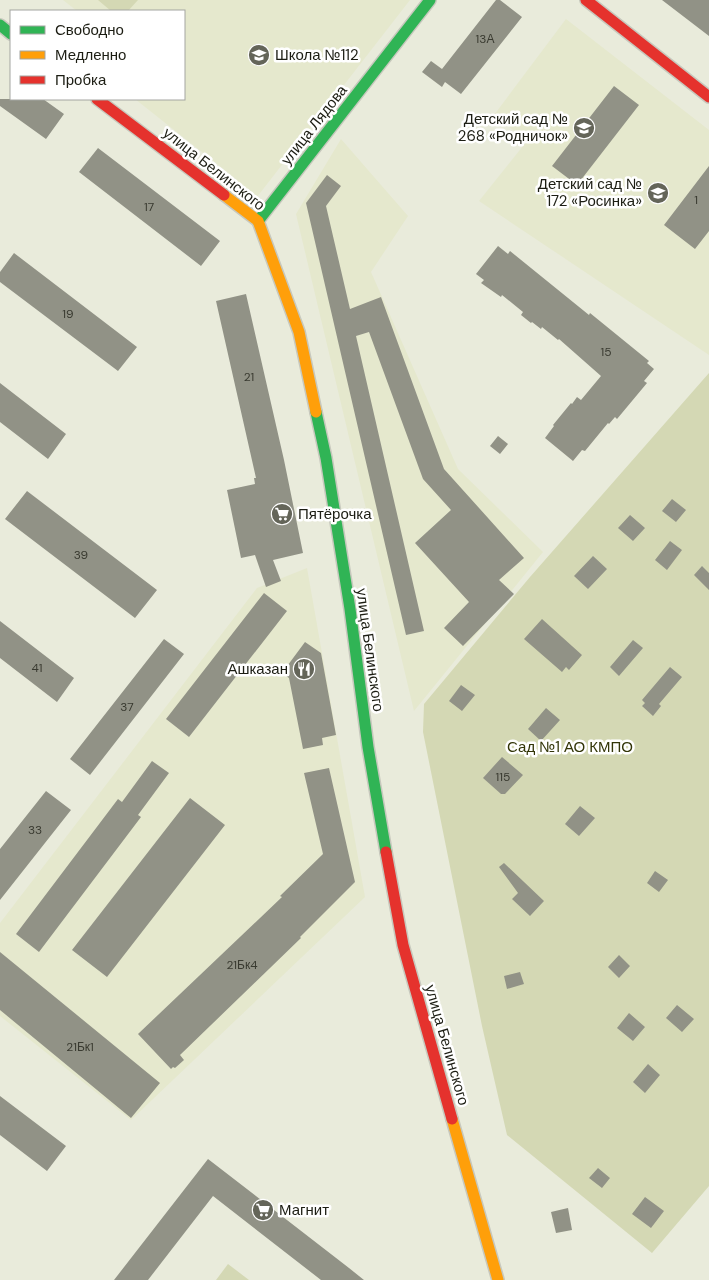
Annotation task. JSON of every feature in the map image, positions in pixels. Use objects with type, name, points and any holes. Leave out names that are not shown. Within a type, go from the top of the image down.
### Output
[{"type":"street","name":"улица Лядова","points":[[258,220],[430,0]]},
{"type":"street","points":[[586,0],[709,97]]},
{"type":"street","points":[[0,25],[10,33]]},
{"type":"street","name":"улица Белинского","points":[[98,100],[258,220],[300,332],[326,458],[350,609],[368,747],[403,945],[498,1280]]},
{"type":"shaded area","name":"Школа №112","points":[[63,0],[410,0],[257,197],[136,100],[185,100],[185,10],[76,10]]},
{"type":"shaded area","points":[[566,19],[709,130],[709,355],[479,201],[527,141],[494,115]]},
{"type":"shaded area","points":[[341,139],[408,216],[371,272],[458,469],[543,552],[414,711],[296,214]]},
{"type":"shaded area","points":[[307,568],[365,897],[131,1120],[0,1016],[0,923],[257,588]]},
{"type":"green space","points":[[98,0],[138,0],[129,10],[110,10]]},
{"type":"green space","name":"Сад №1 АО КМПО","points":[[709,373],[709,1186],[652,1253],[507,1135],[482,1026],[423,732],[424,704],[530,577]]},
{"type":"green space","points":[[228,1264],[249,1280],[216,1280]]},
{"type":"building","points":[[496,0],[500,0],[522,17],[461,94],[445,82],[442,87],[422,72],[431,61],[442,69]]},
{"type":"building","points":[[662,0],[709,0],[709,36]]},
{"type":"building","points":[[614,86],[639,105],[577,185],[552,166]]},
{"type":"building","points":[[0,99],[44,100],[64,114],[46,139],[0,106]]},
{"type":"building","points":[[98,148],[220,241],[201,266],[79,172]]},
{"type":"building","points":[[709,166],[709,231],[695,249],[664,225]]},
{"type":"building","points":[[327,175],[341,186],[326,206],[350,309],[381,297],[444,469],[524,558],[499,580],[514,594],[463,646],[444,628],[469,602],[415,543],[451,510],[423,479],[369,332],[356,336],[424,631],[406,635],[306,203]]},
{"type":"building","points":[[498,246],[508,254],[510,251],[589,315],[590,313],[649,361],[647,363],[654,369],[644,381],[647,383],[617,419],[615,417],[608,423],[585,451],[582,450],[573,461],[545,438],[571,403],[577,397],[581,400],[601,376],[559,339],[542,327],[541,329],[531,323],[521,315],[523,312],[502,295],[501,297],[481,283],[484,280],[476,274]]},
{"type":"building","points":[[14,253],[137,347],[118,371],[0,282],[0,272]]},
{"type":"building","points":[[246,294],[303,553],[273,560],[281,581],[266,587],[255,555],[241,558],[227,490],[255,484],[254,478],[256,478],[216,301]]},
{"type":"building","points":[[0,383],[66,434],[48,459],[0,422]]},
{"type":"building","points":[[498,436],[508,444],[500,454],[490,446]]},
{"type":"building","points":[[27,491],[157,590],[135,618],[5,519]]},
{"type":"building","points":[[672,499],[686,510],[676,522],[662,511]]},
{"type":"building","points":[[630,515],[645,528],[633,541],[618,528]]},
{"type":"building","points":[[670,541],[682,550],[667,570],[655,560]]},
{"type":"building","points":[[593,556],[607,569],[588,589],[574,576]]},
{"type":"building","points":[[702,566],[709,573],[709,590],[694,575]]},
{"type":"building","points":[[264,593],[287,611],[189,737],[166,719]]},
{"type":"building","points":[[542,619],[582,655],[569,670],[566,667],[562,672],[524,639]]},
{"type":"building","points":[[0,621],[74,678],[57,702],[0,658]]},
{"type":"building","points":[[164,639],[184,654],[90,775],[70,759]]},
{"type":"building","points":[[633,640],[643,648],[619,676],[610,667]]},
{"type":"building","points":[[305,642],[321,653],[336,735],[322,738],[323,745],[303,749],[289,678],[282,673]]},
{"type":"building","points":[[670,667],[682,677],[659,704],[661,706],[653,716],[642,706],[645,703],[642,700]]},
{"type":"building","points":[[461,685],[475,695],[462,711],[449,701]]},
{"type":"building","points":[[546,708],[560,720],[541,741],[528,729]]},
{"type":"building","points":[[502,757],[523,775],[505,794],[501,794],[483,778]]},
{"type":"building","points":[[152,761],[169,773],[138,815],[141,817],[39,952],[16,934],[118,799],[122,802]]},
{"type":"building","points":[[329,768],[355,882],[301,938],[180,1055],[184,1060],[171,1069],[138,1034],[282,897],[280,896],[323,854],[304,773]]},
{"type":"building","points":[[46,791],[71,810],[0,900],[0,849]]},
{"type":"building","points":[[190,798],[225,825],[107,977],[72,950]]},
{"type":"building","points":[[580,806],[595,818],[579,836],[565,824]]},
{"type":"building","points":[[504,863],[544,901],[530,916],[512,899],[518,893],[499,867]]},
{"type":"building","points":[[655,871],[668,880],[659,892],[647,883]]},
{"type":"building","points":[[0,952],[160,1083],[131,1118],[0,1010]]},
{"type":"building","points":[[619,955],[630,966],[619,978],[608,967]]},
{"type":"building","points":[[520,972],[524,984],[507,989],[504,976]]},
{"type":"building","points":[[677,1005],[694,1019],[682,1032],[666,1018]]},
{"type":"building","points":[[629,1013],[645,1027],[633,1041],[617,1028]]},
{"type":"building","points":[[648,1064],[660,1075],[645,1093],[633,1082]]},
{"type":"building","points":[[0,1096],[66,1146],[47,1171],[0,1135]]},
{"type":"building","points":[[208,1159],[364,1280],[321,1280],[213,1196],[148,1280],[114,1280]]},
{"type":"building","points":[[598,1168],[610,1178],[602,1188],[589,1178]]},
{"type":"building","points":[[645,1197],[664,1211],[651,1228],[632,1214]]},
{"type":"building","points":[[568,1208],[572,1230],[556,1233],[551,1212]]},
{"type":"traffic: fast","points":[[258,221],[430,0]]},
{"type":"traffic: fast","points":[[0,25],[10,33]]},
{"type":"traffic: fast","points":[[316,412],[326,458],[350,609],[368,747],[386,852]]},
{"type":"traffic: slow","points":[[224,195],[258,221],[299,332],[316,412]]},
{"type":"traffic: slow","points":[[452,1119],[498,1280]]},
{"type":"traffic: jam","points":[[586,0],[709,97]]},
{"type":"traffic: jam","points":[[98,100],[224,195]]},
{"type":"traffic: jam","points":[[386,852],[403,945],[452,1119]]},
{"type":"place","name":"Школа №112","points":[[259,55]]},
{"type":"place","name":"Детский сад № 268 «Родничок»","points":[[584,128]]},
{"type":"place","name":"Детский сад № 172 «Росинка»","points":[[658,193]]},
{"type":"place","name":"Пятёрочка","points":[[282,514]]},
{"type":"place","name":"Ашказан","points":[[304,669]]},
{"type":"place","name":"Магнит","points":[[263,1210]]}]
